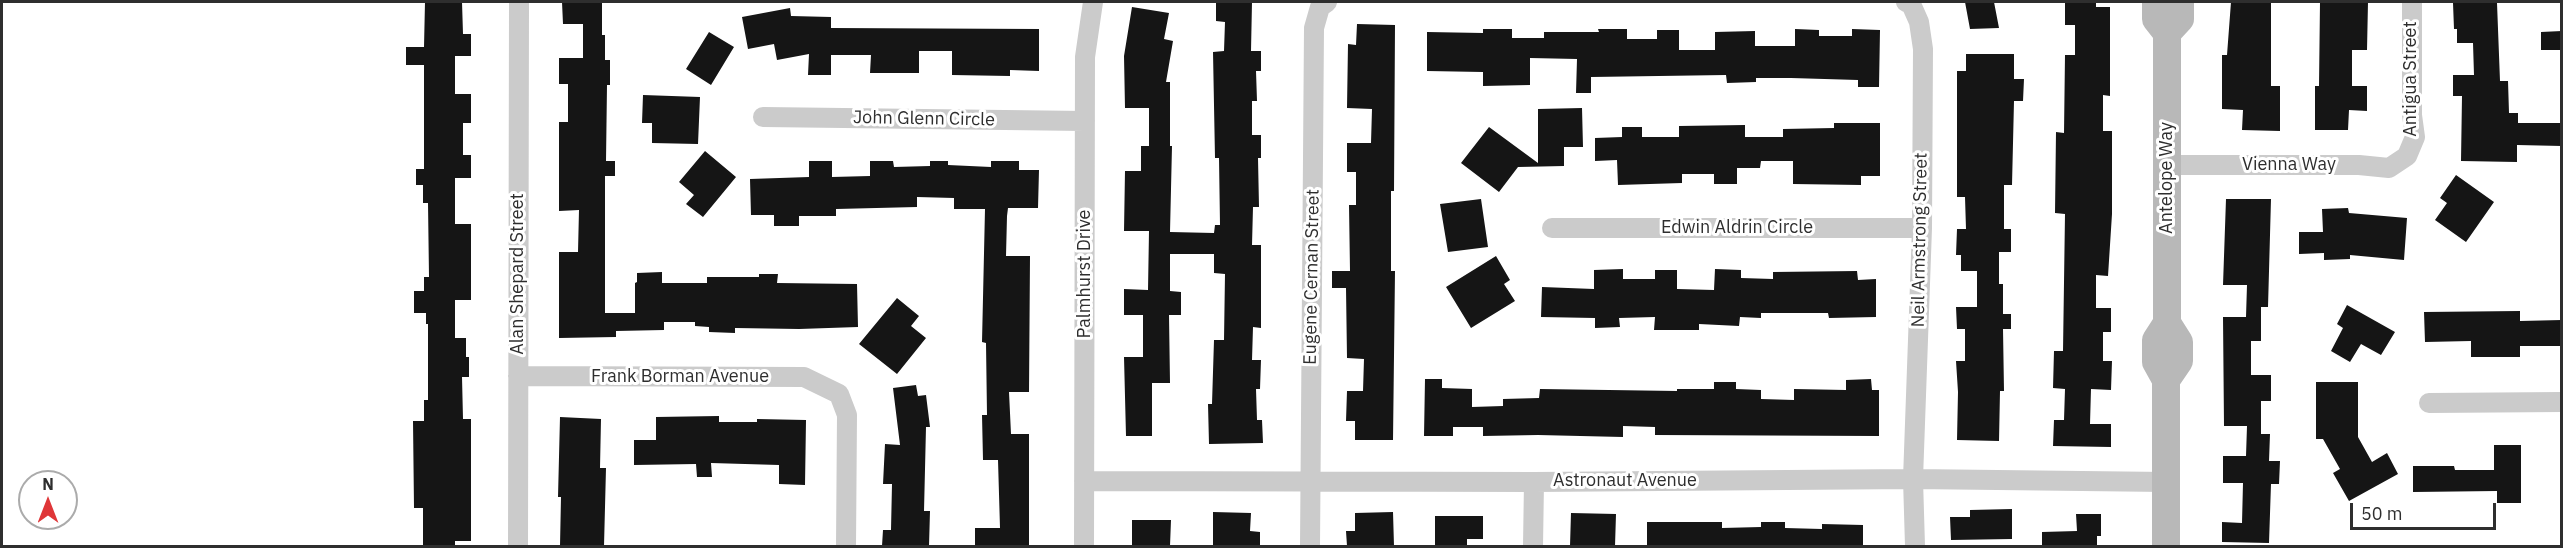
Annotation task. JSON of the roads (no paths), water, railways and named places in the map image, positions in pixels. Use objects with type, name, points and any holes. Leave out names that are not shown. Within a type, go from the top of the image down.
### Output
[{"type":"street","name":"Alan Shepard Street","points":[[518,546],[519,2]]},
{"type":"street","name":"Palmhurst Drive","points":[[1084,546],[1085,57],[1093,2]]},
{"type":"street","name":"Antelope Way","points":[[2156,2],[2156,19],[2167,33],[2167,323],[2179,342],[2179,362],[2166,380],[2166,546]]},
{"type":"street","name":"Antelope Way","points":[[2167,33],[2180,19],[2180,2]]},
{"type":"street","name":"Antigua Street","points":[[2407,156],[2415,137],[2412,115],[2412,2]]},
{"type":"street","name":"Neil Armstrong Street","points":[[1909,3],[1919,22],[1923,49],[1922,228],[1913,479],[1915,546]]},
{"type":"street","name":"Eugene Cernan Street","points":[[1310,546],[1314,28],[1324,4]]},
{"type":"street","name":"John Glenn Circle","points":[[763,117],[1085,121]]},
{"type":"street","name":"Vienna Way","points":[[2167,165],[2359,165],[2389,168],[2407,156]]},
{"type":"street","name":"Edwin Aldrin Circle","points":[[1552,228],[1922,228]]},
{"type":"street","name":"Frank Borman Avenue","points":[[518,376],[804,377],[839,394],[847,415],[846,546]]},
{"type":"street","points":[[2429,403],[2562,402]]},
{"type":"street","name":"Astronaut Avenue","points":[[1084,481],[1534,482],[1913,479],[2166,482]]},
{"type":"street","points":[[1533,546],[1534,482]]}]
